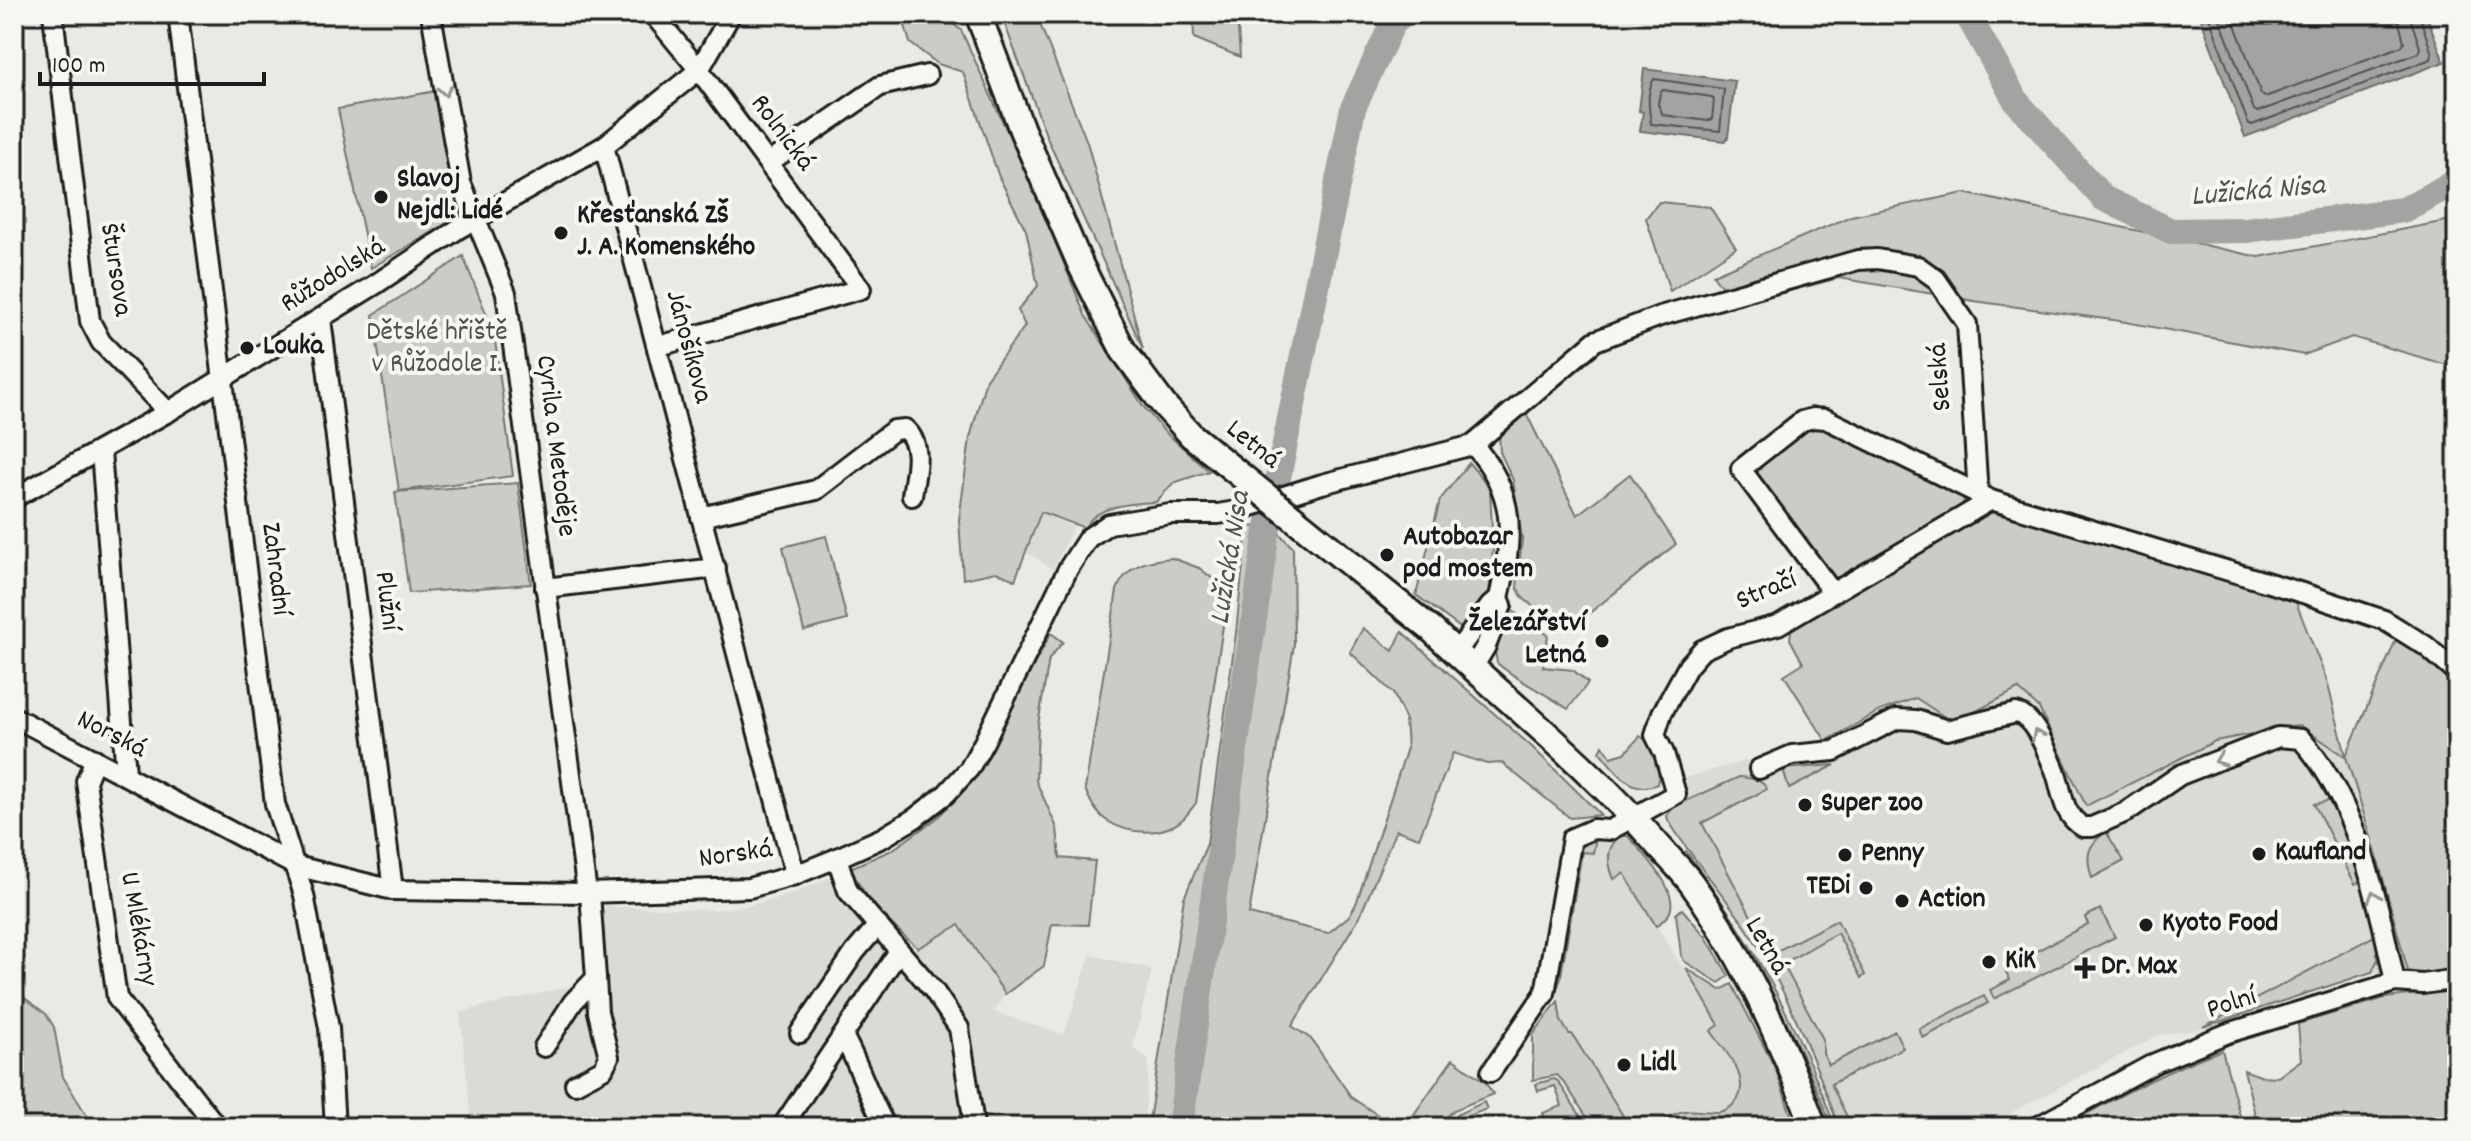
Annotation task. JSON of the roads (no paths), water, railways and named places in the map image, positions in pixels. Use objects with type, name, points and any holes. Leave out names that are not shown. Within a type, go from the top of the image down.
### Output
[{"type":"street","name":"Štursova","points":[[53,14],[90,321],[101,342],[168,412]]},
{"type":"street","name":"Zahradní","points":[[178,14],[275,804],[304,895],[329,1028],[335,1127]]},
{"type":"street","name":"Cyrila a Metoděje","points":[[431,14],[461,183],[506,293],[588,893],[598,1012],[609,1057],[603,1069],[575,1084]]},
{"type":"street","name":"Rolnická","points":[[653,14],[699,70],[861,289],[659,346]]},
{"type":"street","name":"Růžodolská","points":[[14,498],[168,412],[321,319],[458,229],[604,146],[699,70],[731,14]]},
{"type":"street","name":"Letná","points":[[978,14],[1022,130],[1081,266],[1123,350],[1163,404],[1192,436],[1432,630],[1633,815],[1691,883],[1723,933],[1783,1045],[1814,1127]]},
{"type":"street","points":[[768,163],[880,86],[927,75]]},
{"type":"street","name":"Jánošíkova","points":[[604,146],[659,346],[795,875]]},
{"type":"street","name":"Selská","points":[[1322,484],[1473,445],[1595,341],[1660,316],[1858,260],[1877,259],[1918,266],[1930,273],[1967,324],[1984,498]]},
{"type":"street","name":"Plužní","points":[[321,319],[393,890]]},
{"type":"street","points":[[1833,593],[1741,469],[1807,419],[1826,419],[1984,498],[2384,620],[2426,646],[2457,673]]},
{"type":"street","points":[[701,517],[816,490],[894,430],[905,429],[916,444],[912,496]]},
{"type":"street","points":[[1465,660],[1490,606],[1499,598],[1508,552],[1508,510],[1502,484],[1473,445]]},
{"type":"street","points":[[101,451],[126,774]]},
{"type":"street","name":"Norská","points":[[14,717],[296,866],[393,890],[588,893],[749,888],[795,875],[882,838],[946,794],[969,769],[1068,569],[1088,538],[1109,524],[1170,514],[1236,511],[1322,484]]},
{"type":"street","name":"Stračí","points":[[1633,815],[1676,794],[1664,753],[1655,735],[1662,713],[1688,666],[1702,650],[1728,638],[1778,625],[1984,498]]},
{"type":"street","points":[[545,588],[716,568]]},
{"type":"street","points":[[1759,769],[1792,755],[1834,751],[1897,719],[1916,720],[1947,730],[2016,713],[2025,715],[2056,773],[2061,797],[2069,814],[2077,824],[2086,827],[2126,812],[2180,775],[2278,737],[2301,739],[2338,790],[2349,816],[2382,922],[2395,982]]},
{"type":"street","name":"U Mlékárny","points":[[95,759],[86,781],[117,998],[217,1127]]},
{"type":"street","points":[[1491,1072],[1545,993],[1572,838],[1593,829],[1610,830],[1633,815]]},
{"type":"street","points":[[837,858],[848,891],[934,991],[959,1028],[974,1124]]},
{"type":"street","points":[[800,1033],[855,952],[878,925]]},
{"type":"street","points":[[782,1127],[899,951]]},
{"type":"street","points":[[544,1047],[573,1002],[596,978]]},
{"type":"street","name":"Polní","points":[[2037,1127],[2155,1063],[2228,1033],[2395,982],[2423,984],[2457,979]]},
{"type":"street","points":[[843,1036],[886,1127]]},
{"type":"water","points":[[2199,14],[2426,14],[2444,62],[2245,137]]},
{"type":"water","points":[[1644,69],[1735,81],[1725,141],[1640,131]]},
{"type":"waterway","name":"Lužická Nisa","points":[[1180,1127],[1266,537],[1353,108],[1392,25],[1402,14]]},
{"type":"waterway","name":"Lužická Nisa","points":[[1967,14],[2016,101],[2103,198],[2171,231],[2246,230],[2403,210],[2457,181]]},
{"type":"place","name":"Slavoj Nejdl: Lidé","points":[[381,197]]},
{"type":"place","name":"Křesťanská ZŠ J. A. Komenského","points":[[561,233]]},
{"type":"place","name":"Louka","points":[[247,348]]},
{"type":"place","name":"Autobazar pod mostem","points":[[1387,555]]},
{"type":"place","name":"Železářství Letná","points":[[1602,641]]},
{"type":"place","name":"Super zoo","points":[[1805,805]]},
{"type":"place","name":"Kaufland","points":[[2259,854]]},
{"type":"place","name":"Penny","points":[[1845,855]]},
{"type":"place","name":"TEDi","points":[[1866,888]]},
{"type":"place","name":"Action","points":[[1902,901]]},
{"type":"place","name":"Kyoto Food","points":[[2146,925]]},
{"type":"place","name":"KiK","points":[[1989,962]]},
{"type":"place","name":"Dr. Max","points":[[2085,968]]},
{"type":"place","name":"Lidl","points":[[1624,1065]]},
{"type":"park label","name":"Dětské hřiště v Růžodole I.","points":[[437,350]]}]
